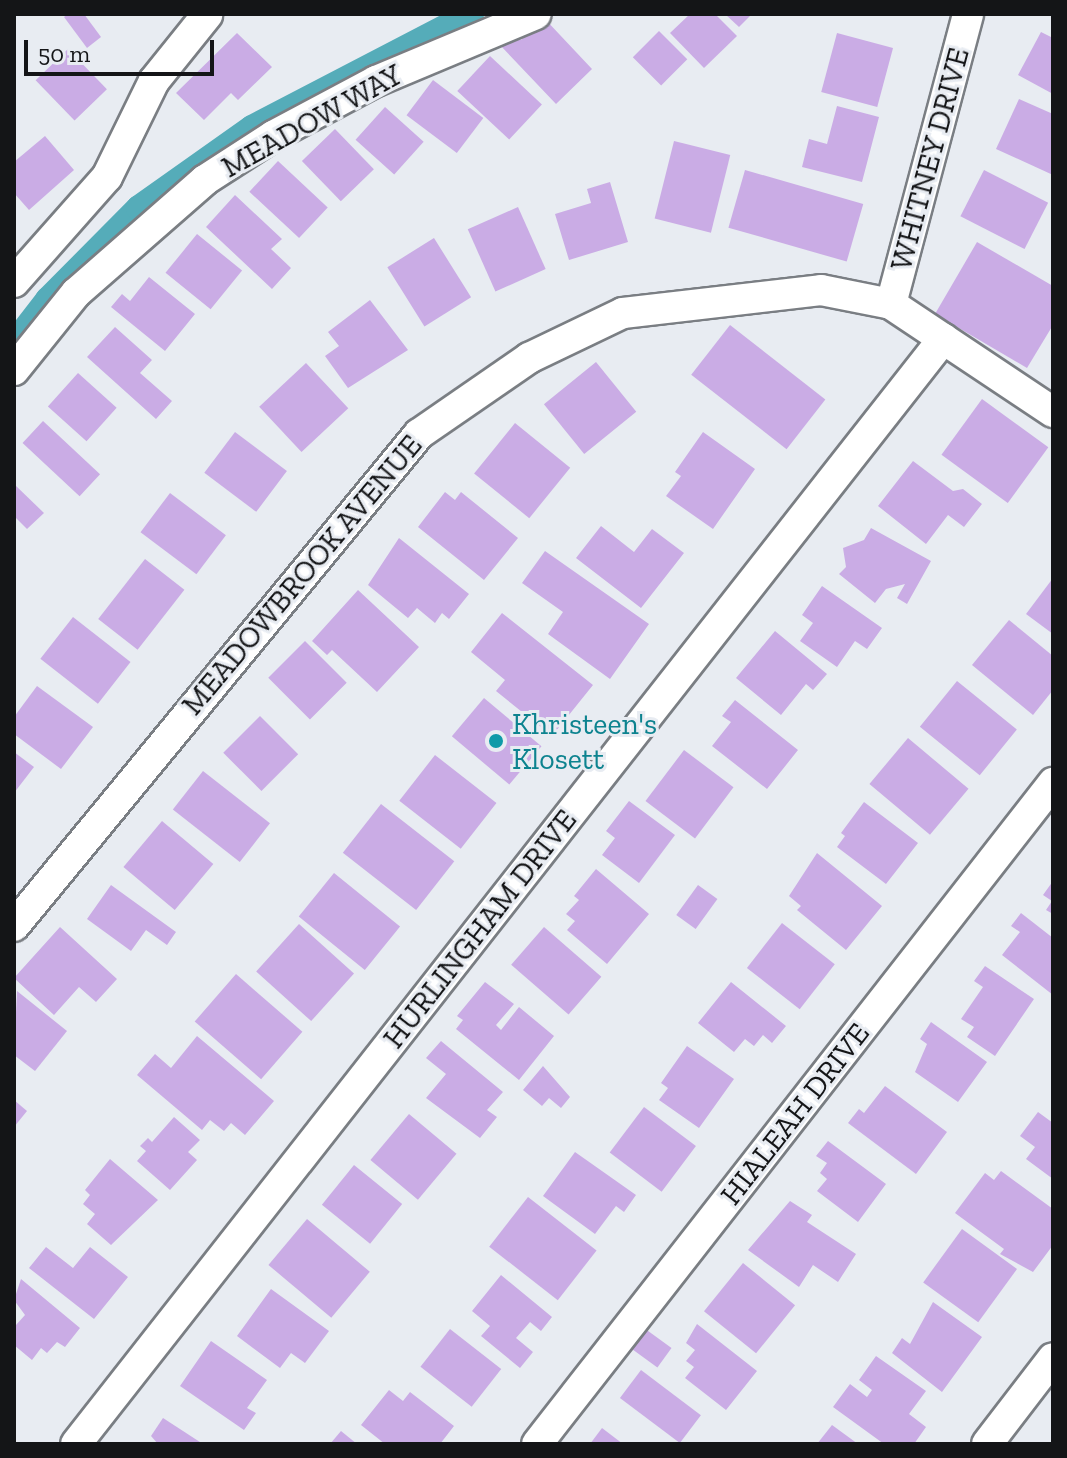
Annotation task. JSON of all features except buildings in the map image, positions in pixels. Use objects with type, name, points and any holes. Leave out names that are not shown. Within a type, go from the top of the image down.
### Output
[{"type":"street","name":"MEADOW WAY","points":[[14,370],[76,293],[205,180],[273,136],[376,81],[536,14]]},
{"type":"street","name":"WHITNEY DRIVE","points":[[891,304],[968,14]]},
{"type":"street","points":[[19,265],[107,177],[154,81],[207,15]]},
{"type":"street","name":"MEADOWBROOK AVENUE","points":[[14,926],[419,434],[529,358],[623,313],[821,290],[891,304],[1053,412]]},
{"type":"street","name":"HURLINGHAM DRIVE","points":[[76,1444],[943,339]]},
{"type":"street","name":"HIALEAH DRIVE","points":[[537,1444],[1053,783]]},
{"type":"street","points":[[987,1444],[1053,1358]]},
{"type":"waterway","points":[[14,344],[48,300],[139,208],[252,128],[471,14]]},
{"type":"place","name":"Khristeen's Klosett","points":[[496,741]]}]
